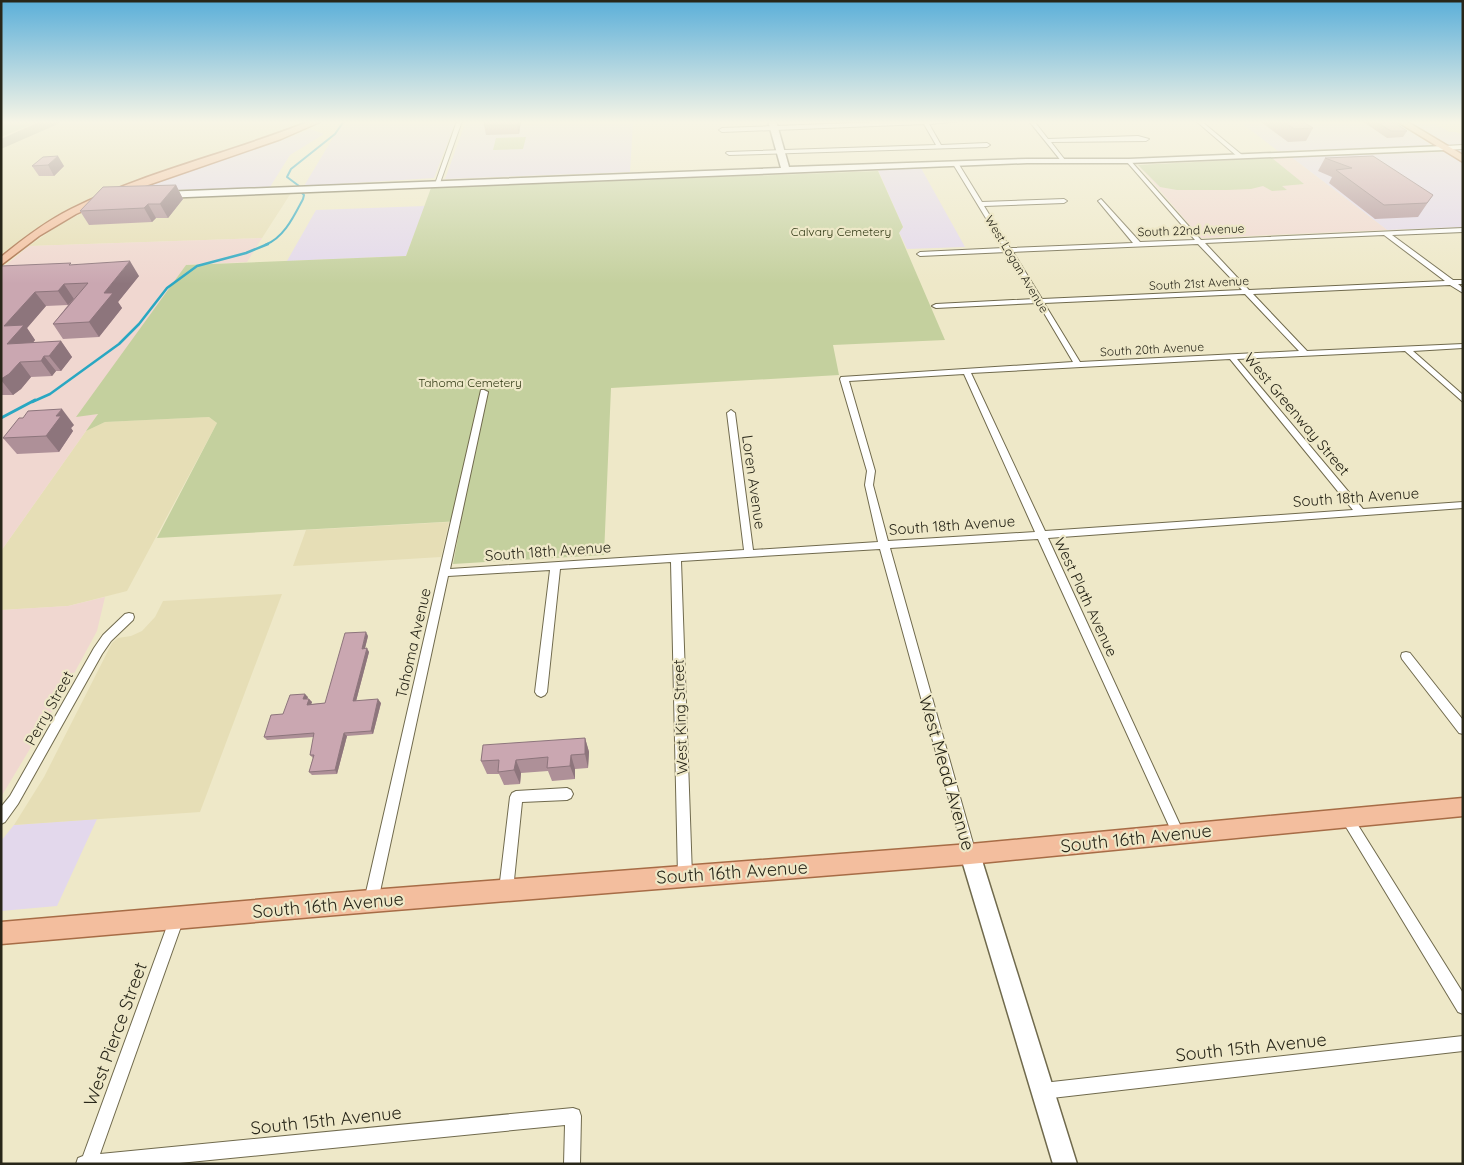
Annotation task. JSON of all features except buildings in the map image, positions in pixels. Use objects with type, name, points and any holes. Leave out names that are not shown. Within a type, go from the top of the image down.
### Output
[{"type":"main road","points":[[1,262],[50,225],[112,194],[157,175]]},
{"type":"main road","name":"South 16th Avenue","points":[[1,933],[371,901],[970,854],[1463,807]]},
{"type":"street","points":[[437,183],[440,175]]},
{"type":"street","points":[[156,195],[642,175]]},
{"type":"street","name":"West Logan Avenue","points":[[963,175],[1078,364]]},
{"type":"street","points":[[1142,175],[1199,241],[1306,354]]},
{"type":"street","points":[[112,194],[136,196]]},
{"type":"street","points":[[981,204],[1064,201]]},
{"type":"street","points":[[1101,201],[1137,243]]},
{"type":"street","name":"South 22nd Avenue","points":[[920,254],[1463,230]]},
{"type":"street","points":[[1385,233],[1463,291]]},
{"type":"street","name":"South 21st Avenue","points":[[936,306],[1463,282]]},
{"type":"street","name":"South 20th Avenue","points":[[844,379],[1078,364],[1463,346]]},
{"type":"street","points":[[1407,349],[1463,400]]},
{"type":"street","name":"West Greenway Street","points":[[1231,356],[1360,512]]},
{"type":"street","name":"West Plath Avenue","points":[[967,372],[1178,833]]},
{"type":"street","name":"West Mead Avenue","points":[[844,379],[871,471],[869,485],[884,545],[970,854],[1065,1164]]},
{"type":"street","name":"Tahoma Avenue","points":[[371,901],[484,392]]},
{"type":"street","name":"Loren Avenue","points":[[731,413],[750,554]]},
{"type":"street","name":"South 18th Avenue","points":[[444,573],[1041,535],[1463,505]]},
{"type":"street","name":"West King Street","points":[[676,558],[685,876]]},
{"type":"street","points":[[541,692],[555,566]]},
{"type":"street","name":"Perry Street","points":[[1,818],[14,800],[98,651],[107,638],[129,617]]},
{"type":"street","points":[[1406,656],[1463,729]]},
{"type":"street","points":[[506,890],[516,797],[567,794]]},
{"type":"street","points":[[1348,818],[1463,1006]]},
{"type":"street","name":"West Pierce Street","points":[[86,1164],[177,918]]},
{"type":"street","name":"South 15th Avenue","points":[[1044,1091],[1463,1043]]},
{"type":"street","name":"South 15th Avenue","points":[[86,1164],[573,1116],[572,1164]]},
{"type":"shaded area","points":[[1,175],[149,175],[101,194],[45,224],[1,254]]},
{"type":"shaded area","points":[[175,175],[277,175],[270,187],[143,191],[140,187]]},
{"type":"shaded area","points":[[310,175],[435,175],[434,178],[304,186]]},
{"type":"shaded area","points":[[446,175],[541,175],[445,179]]},
{"type":"shaded area","points":[[880,175],[925,175],[965,247],[907,249],[899,232],[903,227]]},
{"type":"shaded area","points":[[1147,175],[1315,175],[1387,230],[1201,238]]},
{"type":"shaded area","points":[[1315,175],[1463,175],[1463,227],[1387,230]]},
{"type":"shaded area","points":[[291,193],[262,238],[29,246],[59,225],[88,210],[122,200]]},
{"type":"shaded area","points":[[425,206],[406,256],[287,261],[316,210]]},
{"type":"shaded area","points":[[262,238],[247,262],[186,265],[88,415],[98,414],[1,551],[1,269],[29,246]]},
{"type":"shaded area","points":[[209,417],[217,423],[127,591],[68,606],[1,610],[1,551],[86,431],[105,422]]},
{"type":"shaded area","points":[[449,522],[441,557],[293,566],[306,530]]},
{"type":"shaded area","points":[[282,594],[200,812],[14,825],[44,777],[112,643],[118,638],[131,636],[142,631],[155,617],[163,601]]},
{"type":"shaded area","points":[[105,597],[97,631],[64,692],[1,797],[1,610],[68,606]]},
{"type":"shaded area","points":[[97,819],[57,906],[1,911],[1,841],[14,825]]},
{"type":"green space","name":"Tahoma Cemetery","points":[[763,175],[880,175],[903,227],[899,233],[945,340],[833,345],[839,375],[611,388],[604,555],[453,564],[461,521],[157,538],[217,423],[209,417],[105,422],[86,431],[98,414],[76,417],[186,265],[406,256],[431,188]]},
{"type":"green space","points":[[1148,175],[1293,175],[1304,184],[1282,186],[1287,190],[1272,191],[1263,186],[1251,189],[1227,190],[1177,190],[1160,187]]},
{"type":"waterway","points":[[288,175],[287,177],[299,186]]},
{"type":"waterway","points":[[265,245],[272,242],[288,226],[303,199],[304,195],[302,193]]},
{"type":"waterway","points":[[32,402],[50,394],[119,344],[139,324],[167,288],[197,266],[246,253],[268,244]]},
{"type":"waterway","points":[[1,418],[35,400]]},
{"type":"park label","name":"Calvary Cemetery","points":[[841,231]]}]
